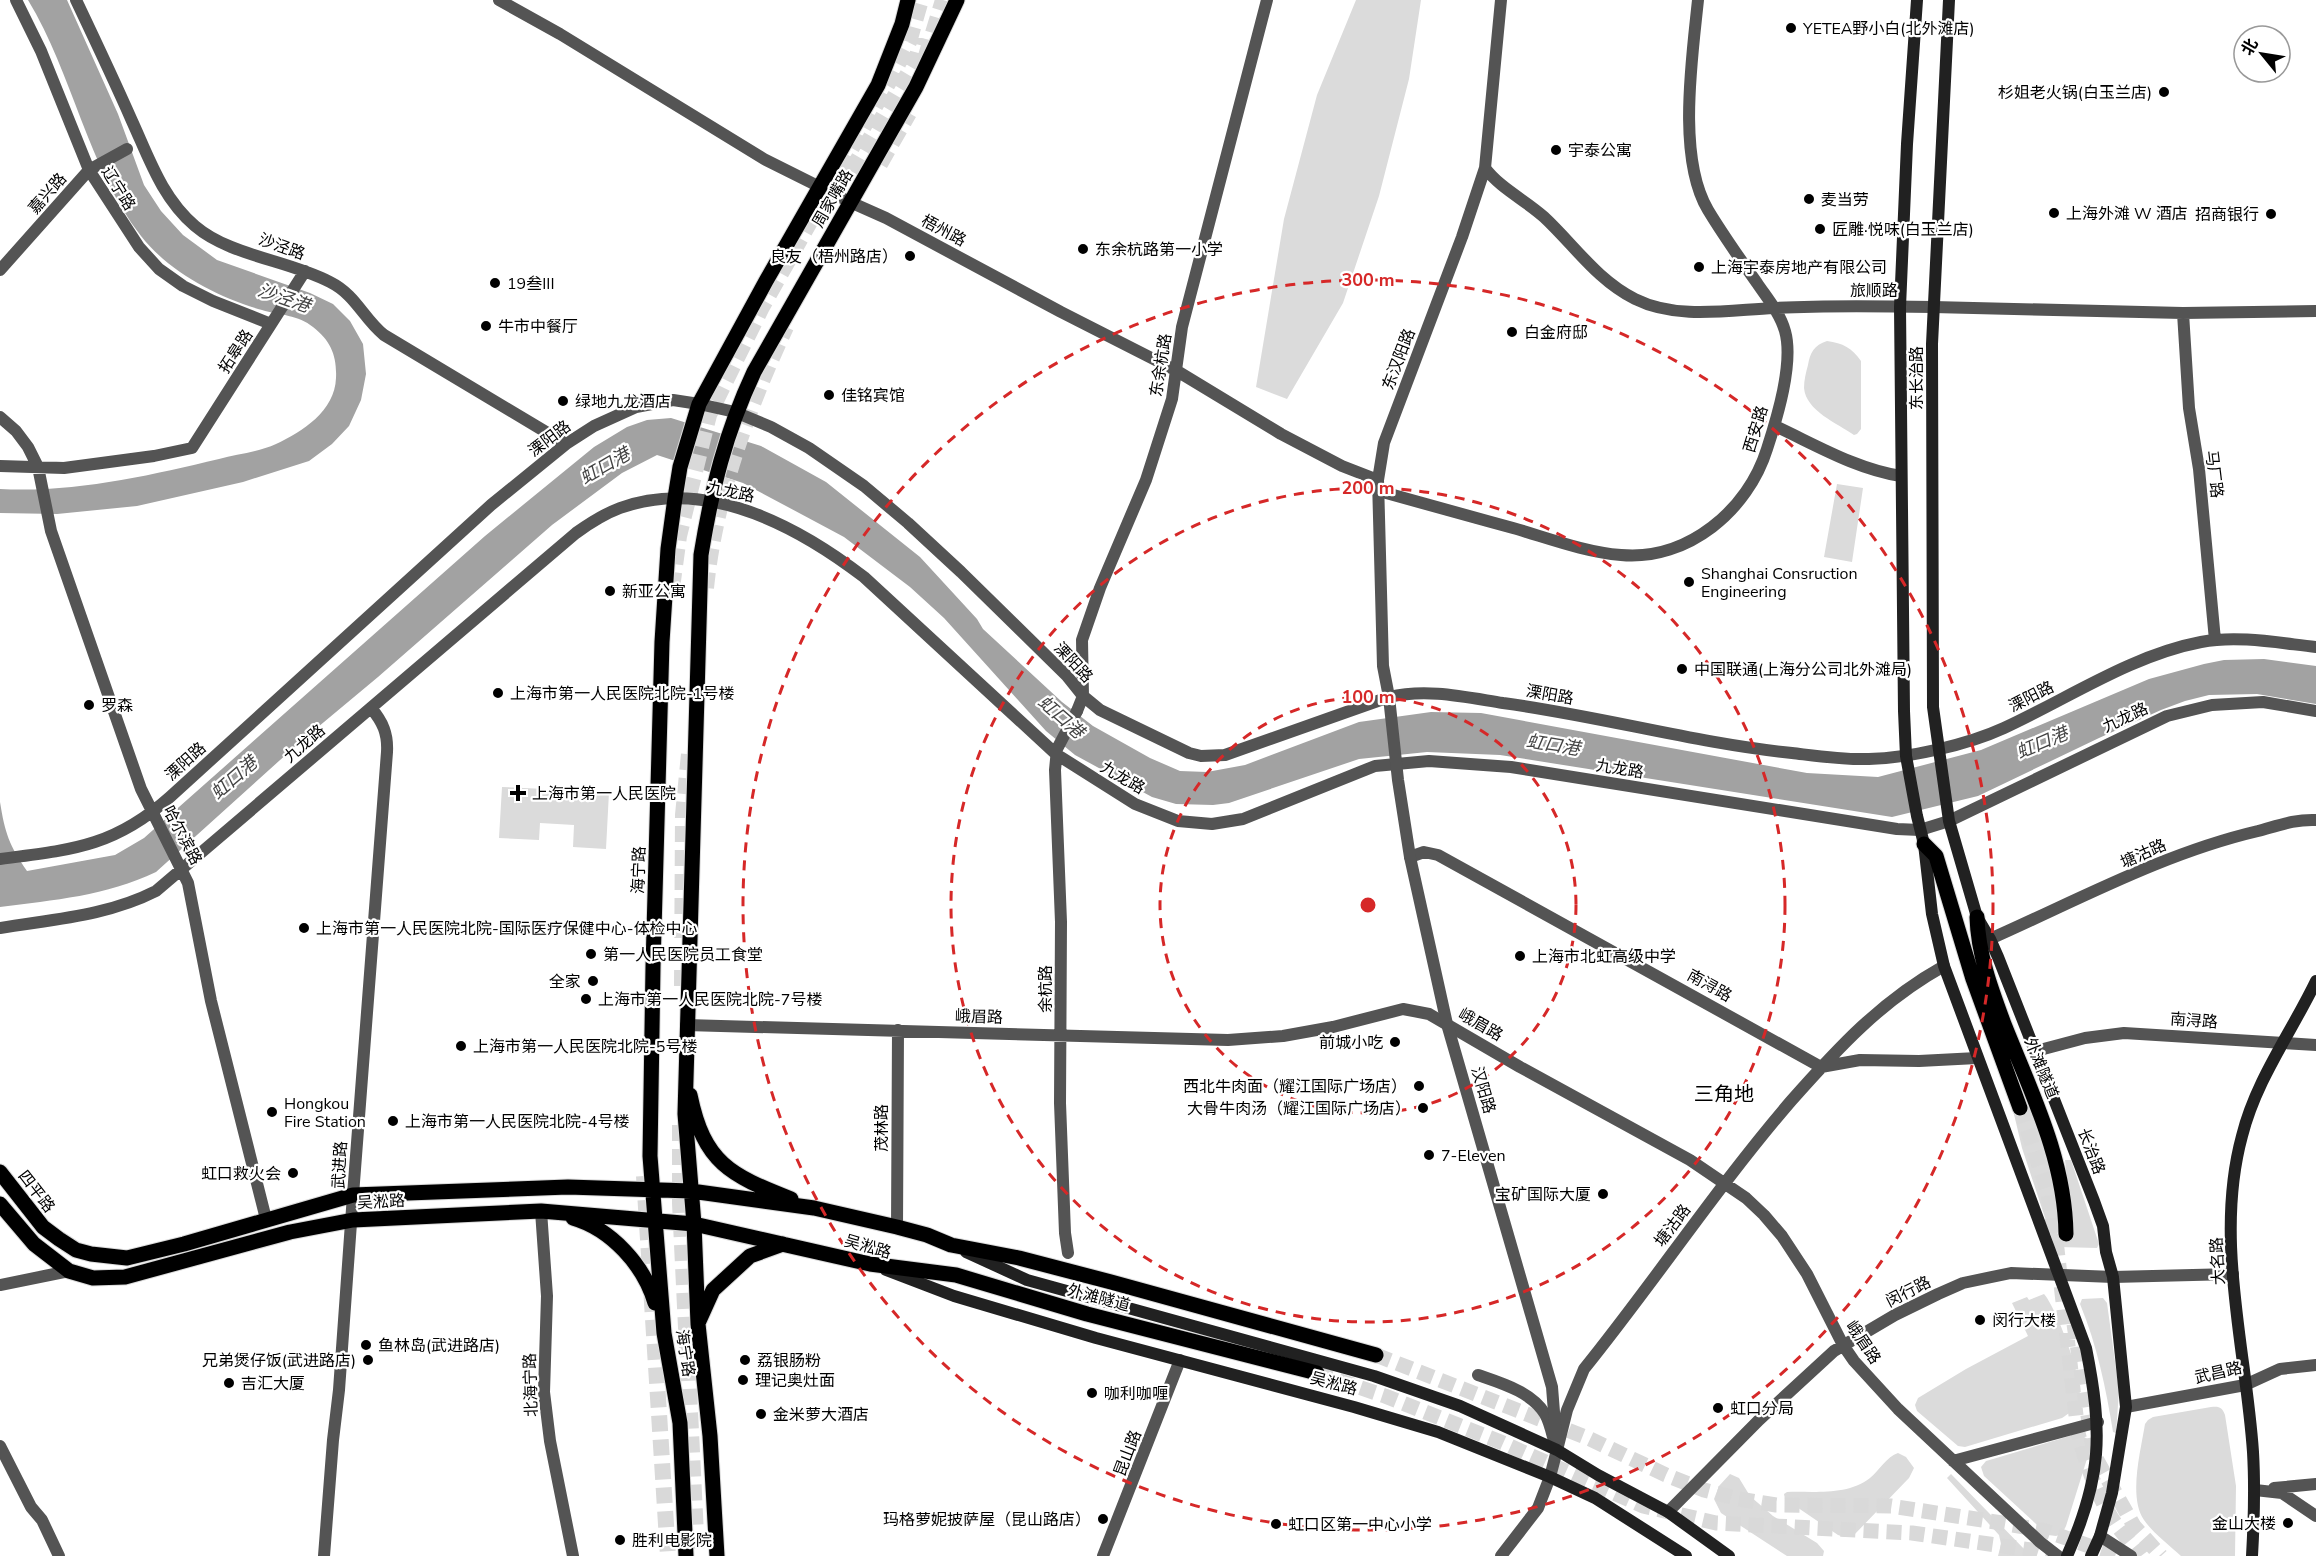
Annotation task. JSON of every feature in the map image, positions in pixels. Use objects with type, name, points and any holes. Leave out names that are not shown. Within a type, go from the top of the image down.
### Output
[{"type":"main road","name":"周家嘴路","points":[[697,409],[819,186],[878,85],[902,24],[908,0]]},
{"type":"main road","name":"周家嘴路","points":[[735,412],[783,317],[916,87],[957,0]]},
{"type":"main road","name":"东长治路","points":[[1917,0],[1907,144],[1900,307],[1901,476],[1904,711],[1907,759],[1922,837]]},
{"type":"main road","name":"东长治路","points":[[1938,752],[1933,707],[1933,307],[1949,0]]},
{"type":"main road","name":"海宁路","points":[[686,1556],[680,1423],[664,1333],[651,1190],[652,967],[662,642],[668,549],[680,467],[697,409]]},
{"type":"main road","name":"海宁路","points":[[717,1556],[710,1436],[698,1324],[694,1224],[685,1114],[686,1025],[701,555],[715,479],[735,412]]},
{"type":"main road","name":"长治路","points":[[1938,752],[1949,821],[1977,917],[1990,939],[2036,1051],[2103,1226],[2106,1252],[2113,1277],[2126,1407],[2112,1493],[2100,1536],[2091,1556]]},
{"type":"main road","points":[[1922,837],[1932,914],[1944,966],[2086,1348],[2098,1422],[2097,1462],[2080,1526],[2067,1556]]},
{"type":"main road","name":"外滩隧道","points":[[1922,837],[1936,856],[1973,979],[2020,1108]]},
{"type":"main road","name":"外滩隧道","points":[[1977,917],[1977,940],[1996,1001],[2054,1148],[2063,1187],[2066,1234]]},
{"type":"main road","name":"大名路","points":[[2252,1556],[2253,1450],[2233,1274],[2232,1194],[2241,1137],[2250,1109],[2316,981]]},
{"type":"main road","points":[[686,1076],[700,1132],[707,1146],[720,1162],[736,1175],[814,1208]]},
{"type":"main road","name":"四平路","points":[[0,1172],[43,1227],[76,1250]]},
{"type":"main road","name":"吴淞路","points":[[76,1250],[107,1257],[127,1258],[184,1244],[353,1195],[568,1187],[691,1191],[814,1208],[897,1227],[951,1245],[1028,1280],[1255,1342],[1417,1390],[1557,1450],[1598,1475],[1668,1512],[1729,1556]]},
{"type":"main road","points":[[0,1204],[34,1244],[69,1270]]},
{"type":"main road","name":"吴淞路","points":[[69,1270],[93,1278],[125,1277],[280,1234],[353,1220],[549,1212],[694,1224],[870,1264],[954,1296],[1096,1338],[1354,1407],[1438,1432],[1550,1477],[1595,1498],[1686,1556]]},
{"type":"main road","points":[[549,1212],[583,1221],[601,1230],[632,1260],[650,1286],[664,1333]]},
{"type":"main road","points":[[698,1324],[713,1290],[750,1256],[785,1244]]},
{"type":"main road","name":"外滩隧道","points":[[951,1245],[1019,1258],[1376,1355]]},
{"type":"main road","name":"外滩隧道","points":[[870,1264],[956,1275],[1088,1314],[1317,1373]]},
{"type":"main road","points":[[2080,1526],[2100,1536]]},
{"type":"street","name":"辽宁路","points":[[16,0],[94,167],[128,233],[159,268],[199,294],[271,324]]},
{"type":"street","name":"沙泾路","points":[[76,0],[167,197],[196,227],[216,240],[301,277],[343,289],[357,302],[375,328],[384,335],[566,444]]},
{"type":"street","name":"梧州路","points":[[499,0],[560,34],[764,159],[886,218],[1177,371],[1281,434],[1378,485]]},
{"type":"street","name":"东余杭路","points":[[1069,727],[1083,696],[1082,640],[1100,588],[1154,457],[1172,399],[1182,327],[1268,0]]},
{"type":"street","name":"东汉阳路","points":[[1393,736],[1383,666],[1378,485],[1384,442],[1462,237],[1485,168],[1501,0]]},
{"type":"street","name":"西安路","points":[[1378,485],[1598,552],[1622,556],[1647,554],[1689,541],[1718,523],[1744,497],[1755,478],[1775,426],[1787,352],[1785,332],[1774,308],[1707,207],[1694,178],[1690,139],[1690,92],[1698,0]]},
{"type":"street","name":"嘉兴路","points":[[0,270],[94,167],[128,149]]},
{"type":"street","name":"旅顺路","points":[[1485,168],[1493,179],[1544,218],[1607,282],[1635,299],[1659,307],[1700,312],[1774,308],[1900,307],[2183,313],[2316,311]]},
{"type":"street","name":"拓皋路","points":[[38,467],[64,468],[97,464],[192,448],[301,277]]},
{"type":"street","name":"马厂路","points":[[2183,313],[2189,408],[2199,469],[2215,640]]},
{"type":"street","name":"溧阳路","points":[[0,859],[54,853],[84,846],[154,818],[491,505],[566,444],[594,426],[636,407],[673,400],[697,409],[735,412],[771,427],[809,448],[878,496],[961,572],[1067,676],[1083,696],[1100,710],[1170,745],[1195,754],[1213,756],[1246,749],[1389,697],[1428,692],[1486,700],[1772,751],[1852,759],[1907,759],[1938,752],[2002,729],[2134,664],[2192,644],[2215,640],[2316,647]]},
{"type":"street","name":"哈尔滨路","points":[[0,417],[16,430],[38,467],[46,513],[141,789],[154,818],[183,869],[192,897],[216,1021],[266,1219]]},
{"type":"street","points":[[1775,426],[1862,466],[1901,476]]},
{"type":"street","points":[[0,466],[38,467]]},
{"type":"street","name":"九龙路","points":[[0,928],[112,910],[156,891],[576,532],[620,508],[675,498],[710,502],[759,513],[835,555],[864,577],[1058,749],[1135,804],[1163,817],[1194,824],[1212,824],[1243,819],[1396,759],[1451,761],[1511,768],[1897,829],[1922,837],[1949,821],[2167,716],[2212,705],[2263,702],[2316,711]]},
{"type":"street","name":"武进路","points":[[324,1556],[353,1220],[353,1195],[387,752],[385,730],[371,708]]},
{"type":"street","name":"余杭路","points":[[1068,1253],[1065,1233],[1060,1103],[1061,922],[1055,770],[1058,749],[1069,727]]},
{"type":"street","name":"汉阳路","points":[[1393,736],[1410,857],[1447,1024],[1546,1362],[1552,1387],[1557,1450]]},
{"type":"street","name":"塘沽路","points":[[1990,939],[2170,858],[2228,838],[2286,823],[2316,820]]},
{"type":"street","name":"南浔路","points":[[1410,857],[1424,852],[1438,855],[1821,1067]]},
{"type":"street","name":"塘沽路","points":[[1500,1556],[1538,1508],[1550,1477],[1567,1410],[1584,1369],[1724,1182],[1821,1067],[1884,1006],[1906,988],[1944,966]]},
{"type":"street","name":"峨眉路","points":[[686,1025],[1062,1034],[1199,1040],[1257,1039],[1333,1027],[1403,1009],[1430,1014],[1690,1160],[1746,1198],[1782,1236],[1808,1274],[1843,1345],[1862,1370],[1898,1409],[2040,1542],[2058,1556]]},
{"type":"street","name":"茂林路","points":[[897,1227],[898,1030]]},
{"type":"street","name":"南浔路","points":[[2036,1051],[2085,1038],[2124,1032],[2316,1045]]},
{"type":"street","points":[[1821,1067],[1860,1060],[1977,1058]]},
{"type":"street","name":"北海宁路","points":[[549,1212],[544,1392],[550,1441],[573,1556]]},
{"type":"street","name":"吴淞路","points":[[0,1285],[69,1270]]},
{"type":"street","name":"闵行路","points":[[1668,1512],[1759,1420],[1843,1345],[1895,1315],[1963,1283],[2011,1273],[2113,1277],[2233,1274]]},
{"type":"street","name":"昆山路","points":[[1103,1556],[1180,1360]]},
{"type":"street","name":"武昌路","points":[[2126,1407],[2245,1385],[2260,1376],[2280,1369],[2316,1365]]},
{"type":"street","points":[[1478,1375],[1512,1388],[1540,1407],[1547,1416],[1557,1450]]},
{"type":"street","points":[[1953,1461],[2098,1422]]},
{"type":"street","points":[[0,1446],[31,1507],[42,1520],[58,1556]]},
{"type":"street","points":[[2254,1490],[2316,1484]]},
{"type":"street","points":[[2254,1490],[2273,1490],[2282,1493],[2316,1516]]},
{"type":"street","points":[[2100,1536],[2131,1556]]},
{"type":"shaded area","points":[[1356,0],[1421,0],[1409,79],[1379,196],[1343,303],[1287,399],[1256,387],[1284,219],[1317,95]]},
{"type":"shaded area","points":[[1827,341],[1847,347],[1861,361],[1861,429],[1854,435],[1823,416],[1806,396],[1804,382],[1810,357],[1816,347]]},
{"type":"shaded area","points":[[1837,484],[1863,488],[1852,562],[1824,557]]},
{"type":"shaded area","points":[[502,787],[609,792],[606,849],[573,847],[574,825],[540,823],[539,840],[499,838]]},
{"type":"shaded area","points":[[2020,1095],[2030,1103],[2052,1174],[2057,1210],[2057,1234],[2073,1235],[2065,1160],[2071,1160],[2099,1244],[2097,1248],[2059,1247],[2053,1242],[2022,1148],[2013,1110]]},
{"type":"shaded area","points":[[2044,1294],[2056,1314],[2069,1346],[2080,1393],[2078,1405],[2062,1418],[1965,1447],[1958,1446],[1917,1411],[1915,1405],[1918,1398],[2028,1336],[2012,1303]]},
{"type":"shaded area","points":[[2103,1298],[2107,1303],[2119,1391],[2116,1433],[2113,1432],[2096,1351],[2080,1304],[2082,1299]]},
{"type":"shaded area","points":[[2211,1407],[2220,1408],[2225,1415],[2236,1486],[2235,1556],[2181,1556],[2152,1530],[2139,1510],[2136,1486],[2145,1424],[2153,1417]]},
{"type":"shaded area","points":[[2073,1435],[2085,1437],[2091,1446],[2066,1526],[2062,1534],[2048,1535],[1984,1476],[1981,1467],[1986,1461]]},
{"type":"shaded area","points":[[1898,1453],[1906,1457],[1914,1468],[1909,1478],[1854,1535],[1844,1537],[1838,1535],[1785,1499],[1784,1494],[1787,1492],[1841,1490],[1861,1484],[1890,1457]]},
{"type":"shaded area","points":[[1730,1474],[1739,1478],[1750,1496],[1773,1516],[1817,1543],[1824,1551],[1823,1556],[1787,1556],[1721,1513],[1714,1499],[1719,1486]]},
{"type":"shaded area","points":[[1951,1474],[2029,1556],[1998,1556],[2001,1544],[1999,1535],[1947,1478]]},
{"type":"water","name":"沙泾港","points":[[28,0],[67,0],[118,114],[144,185],[161,211],[183,235],[217,260],[310,293],[333,304],[350,321],[363,344],[366,374],[361,400],[349,426],[332,444],[309,461],[243,482],[137,506],[57,514],[0,513],[0,489],[27,490],[110,482],[269,447],[306,427],[315,419],[330,401],[336,378],[332,350],[313,327],[295,318],[246,305],[212,291],[180,272],[152,249],[141,236],[122,209],[107,180],[57,58]]},
{"type":"water","name":"虹口港","points":[[671,418],[761,446],[826,482],[920,557],[977,619],[983,629],[1062,702],[1093,726],[1150,758],[1180,771],[1207,772],[1245,765],[1359,722],[1431,712],[1481,713],[1807,773],[1878,777],[1981,750],[2149,679],[2224,660],[2264,659],[2316,666],[2316,704],[2257,694],[2209,695],[2185,701],[2099,738],[1978,796],[1892,817],[1500,755],[1427,752],[1359,759],[1229,803],[1176,804],[1152,797],[1075,755],[1046,731],[944,618],[910,587],[844,537],[743,483],[657,455],[622,473],[552,525],[300,742],[156,872],[99,892],[0,907],[0,802],[9,838],[27,871],[115,855],[144,838],[485,536],[594,447],[627,427],[647,420]]},
{"type":"tunnel","points":[[672,588],[679,536],[709,415],[762,307],[890,80],[909,42],[921,0]]},
{"type":"tunnel","points":[[926,56],[943,0]]},
{"type":"tunnel","points":[[851,171],[916,60],[922,38]]},
{"type":"tunnel","points":[[880,164],[909,113]]},
{"type":"tunnel","points":[[706,588],[717,521],[735,454],[746,421],[786,327]]},
{"type":"tunnel","points":[[682,986],[683,815],[689,754]]},
{"type":"tunnel","points":[[2020,1108],[2048,1193],[2081,1445],[2103,1502],[2115,1523],[2141,1556]]},
{"type":"tunnel","points":[[680,1125],[680,1203],[697,1556]]},
{"type":"tunnel","points":[[644,1176],[668,1556]]},
{"type":"tunnel","points":[[2074,1324],[2094,1455],[2134,1526],[2161,1556]]},
{"type":"tunnel","points":[[1376,1355],[1588,1438],[1666,1475],[1704,1490],[1776,1505],[1891,1506],[2002,1523],[2046,1531],[2118,1556]]},
{"type":"tunnel","points":[[1317,1373],[1385,1396],[1503,1443],[1643,1506],[1716,1523],[1912,1533],[2031,1550],[2050,1556]]},
{"type":"place","name":"YETEA野小白(北外滩店)","points":[[1791,28]]},
{"type":"place","name":"杉姐老火锅(白玉兰店)","points":[[2164,92]]},
{"type":"place","name":"宇泰公寓","points":[[1556,150]]},
{"type":"place","name":"麦当劳","points":[[1809,199]]},
{"type":"place","name":"上海外滩 W 酒店","points":[[2054,213]]},
{"type":"place","name":"招商银行","points":[[2271,214]]},
{"type":"place","name":"匠雕·悦味(白玉兰店)","points":[[1820,229]]},
{"type":"place","name":"东余杭路第一小学","points":[[1083,249]]},
{"type":"place","name":"良友（梧州路店）","points":[[910,256]]},
{"type":"place","name":"上海宇泰房地产有限公司","points":[[1699,267]]},
{"type":"place","name":"19叁III","points":[[495,283]]},
{"type":"place","name":"牛市中餐厅","points":[[486,326]]},
{"type":"place","name":"白金府邸","points":[[1512,332]]},
{"type":"place","name":"佳铭宾馆","points":[[829,395]]},
{"type":"place","name":"绿地九龙酒店","points":[[563,401]]},
{"type":"place","name":"Shanghai Consruction Engineering","points":[[1689,582]]},
{"type":"place","name":"新亚公寓","points":[[610,591]]},
{"type":"place","name":"中国联通(上海分公司北外滩局)","points":[[1682,669]]},
{"type":"place","name":"上海市第一人民医院北院-1号楼","points":[[498,693]]},
{"type":"place","name":"罗森","points":[[89,705]]},
{"type":"place","name":"上海市第一人民医院","points":[[518,793]]},
{"type":"place","name":"上海市第一人民医院北院-国际医疗保健中心-体检中心","points":[[304,928]]},
{"type":"place","name":"第一人民医院员工食堂","points":[[591,954]]},
{"type":"place","name":"上海市北虹高级中学","points":[[1520,956]]},
{"type":"place","name":"全家","points":[[593,981]]},
{"type":"place","name":"上海市第一人民医院北院-7号楼","points":[[586,999]]},
{"type":"place","name":"前城小吃","points":[[1395,1042]]},
{"type":"place","name":"上海市第一人民医院北院-5号楼","points":[[461,1046]]},
{"type":"place","name":"西北牛肉面（耀江国际广场店）","points":[[1419,1086]]},
{"type":"place","name":"大骨牛肉汤（耀江国际广场店）","points":[[1423,1108]]},
{"type":"place","name":"Hongkou Fire Station","points":[[272,1112]]},
{"type":"place","name":"上海市第一人民医院北院-4号楼","points":[[393,1121]]},
{"type":"place","name":"7-Eleven","points":[[1429,1155]]},
{"type":"place","name":"虹口救火会","points":[[293,1173]]},
{"type":"place","name":"宝矿国际大厦","points":[[1603,1194]]},
{"type":"place","name":"闵行大楼","points":[[1980,1320]]},
{"type":"place","name":"鱼林岛(武进路店)","points":[[366,1345]]},
{"type":"place","name":"兄弟煲仔饭(武进路店)","points":[[368,1360]]},
{"type":"place","name":"荔银肠粉","points":[[745,1360]]},
{"type":"place","name":"理记奥灶面","points":[[743,1380]]},
{"type":"place","name":"吉汇大厦","points":[[229,1383]]},
{"type":"place","name":"咖利咖喱","points":[[1092,1393]]},
{"type":"place","name":"虹口分局","points":[[1718,1408]]},
{"type":"place","name":"金米萝大酒店","points":[[761,1414]]},
{"type":"place","name":"玛格萝妮披萨屋（昆山路店）","points":[[1103,1519]]},
{"type":"place","name":"金山大楼","points":[[2288,1523]]},
{"type":"place","name":"虹口区第一中心小学","points":[[1276,1524]]},
{"type":"place","name":"胜利电影院","points":[[620,1540]]},
{"type":"district","name":"三角地","points":[[1724,1094]]}]
